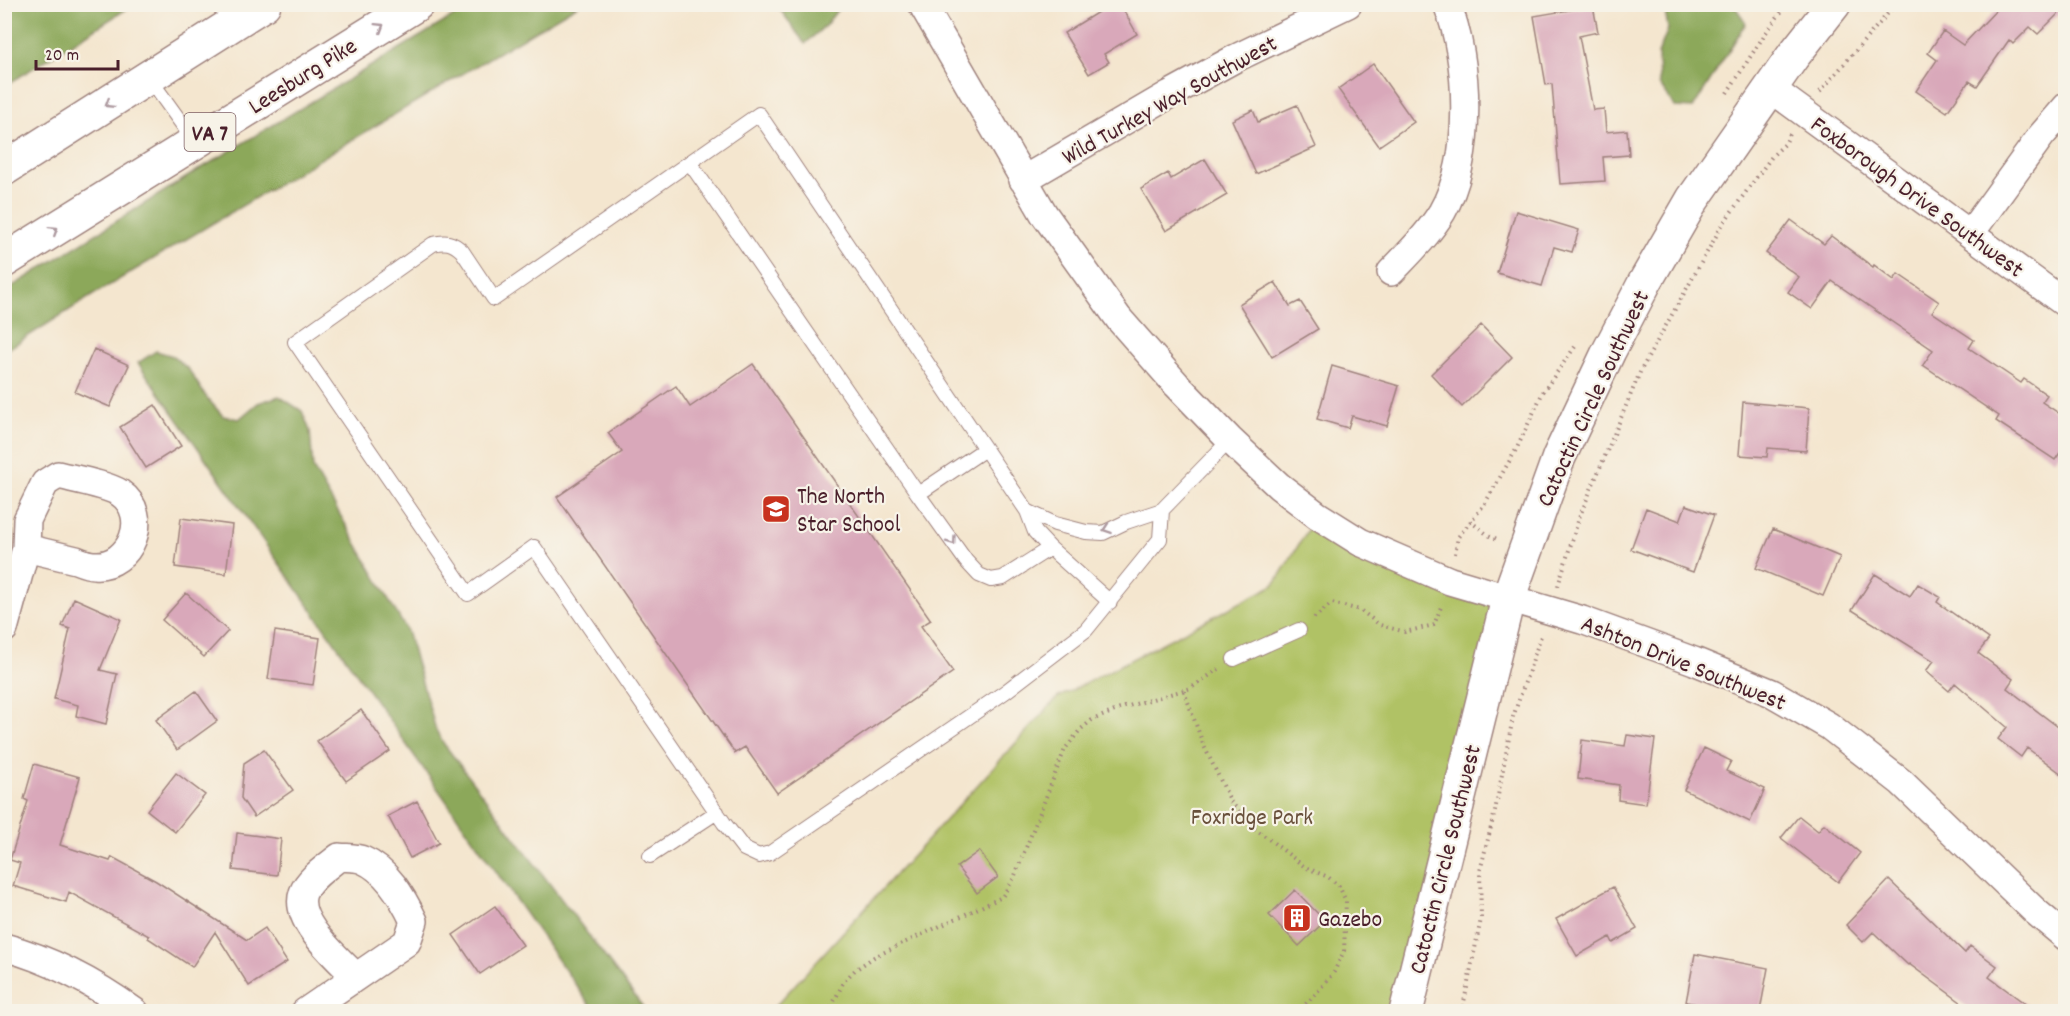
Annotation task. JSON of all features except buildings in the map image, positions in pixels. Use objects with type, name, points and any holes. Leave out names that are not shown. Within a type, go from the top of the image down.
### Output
[{"type":"main road","points":[[4,169],[264,4]]},
{"type":"main road","name":"Leesburg Pike","points":[[4,261],[417,4]]},
{"type":"main road","name":"Catoctin Circle Southwest","points":[[1406,1011],[1508,599],[1559,457],[1609,351],[1645,282],[1693,199],[1770,88],[1834,4]]},
{"type":"street","name":"Ashton Drive Southwest","points":[[922,4],[1044,214],[1119,319],[1177,385],[1279,486],[1317,515],[1360,542],[1450,581],[1550,610],[1694,661],[1761,688],[1829,726],[1902,782],[2036,912],[2066,937]]},
{"type":"street","name":"Wild Turkey Way Southwest","points":[[1023,180],[1236,58],[1348,4]]},
{"type":"street","points":[[1391,272],[1428,233],[1442,213],[1454,185],[1457,171],[1463,131],[1464,91],[1460,50],[1447,4]]},
{"type":"street","name":"Foxborough Drive Southwest","points":[[1770,88],[2066,304]]},
{"type":"street","points":[[1970,234],[2041,136],[2066,107]]},
{"type":"street","points":[[4,629],[26,548]]},
{"type":"street","points":[[305,1011],[407,942],[414,921],[404,901],[378,868],[360,858],[339,857],[312,880],[303,894],[303,912],[311,930],[355,976]]},
{"type":"street","points":[[4,947],[35,956],[78,976],[135,1011]]},
{"type":"lane","points":[[149,78],[195,142]]},
{"type":"lane","points":[[1110,602],[1035,532],[1027,511],[759,114],[494,299],[455,244],[445,242],[433,244],[295,342],[468,594],[534,548],[717,813],[744,849],[759,856],[770,853],[1005,692],[1086,630],[1110,602],[1160,539],[1162,510]]},
{"type":"lane","points":[[690,164],[918,494],[966,561],[979,575],[991,580],[1003,578],[1050,548]]},
{"type":"lane","points":[[1027,511],[1055,524],[1086,532],[1103,533],[1126,522],[1162,510],[1230,440]]},
{"type":"lane","points":[[918,494],[985,449]]},
{"type":"lane","points":[[1234,659],[1299,630]]},
{"type":"lane","points":[[650,856],[717,813]]},
{"type":"path","points":[[1721,102],[1787,4]]},
{"type":"path","points":[[1462,1011],[1481,919],[1480,871],[1496,811],[1513,717],[1579,518],[1641,369],[1724,222],[1773,155],[1785,144],[1803,111],[1896,4]]},
{"type":"path","points":[[1299,630],[1332,603],[1360,610],[1380,625],[1405,632],[1434,625],[1450,581],[1458,537],[1484,505],[1517,448],[1543,392],[1580,339]]},
{"type":"path","points":[[829,1011],[844,981],[874,957],[1002,897],[1014,878],[1065,749],[1080,730],[1092,720],[1125,707],[1191,688],[1234,659]]},
{"type":"path","points":[[1184,690],[1203,744],[1231,802],[1253,826],[1296,860],[1305,867],[1328,877],[1339,886],[1346,901],[1344,951],[1334,972],[1313,997],[1297,1011]]},
{"type":"green space","points":[[5,4],[133,4],[133,5],[5,86]]},
{"type":"green space","points":[[472,5],[578,5],[93,295],[5,351],[5,291],[195,172]]},
{"type":"green space","points":[[777,5],[841,5],[826,25],[805,44]]},
{"type":"green space","points":[[1664,5],[1734,5],[1746,23],[1693,108],[1675,107],[1659,84],[1658,54],[1668,29]]},
{"type":"green space","points":[[156,351],[173,356],[189,370],[207,398],[223,416],[239,419],[258,403],[279,396],[302,411],[310,431],[313,468],[407,631],[436,730],[444,744],[646,1011],[594,1011],[138,363]]},
{"type":"green space","name":"Foxridge Park","points":[[1317,515],[1508,599],[1407,1011],[770,1012],[1057,698],[1274,585]]},
{"type":"place","name":"The North Star School","points":[[776,509]]},
{"type":"place","name":"Gazebo","points":[[1297,918]]}]
